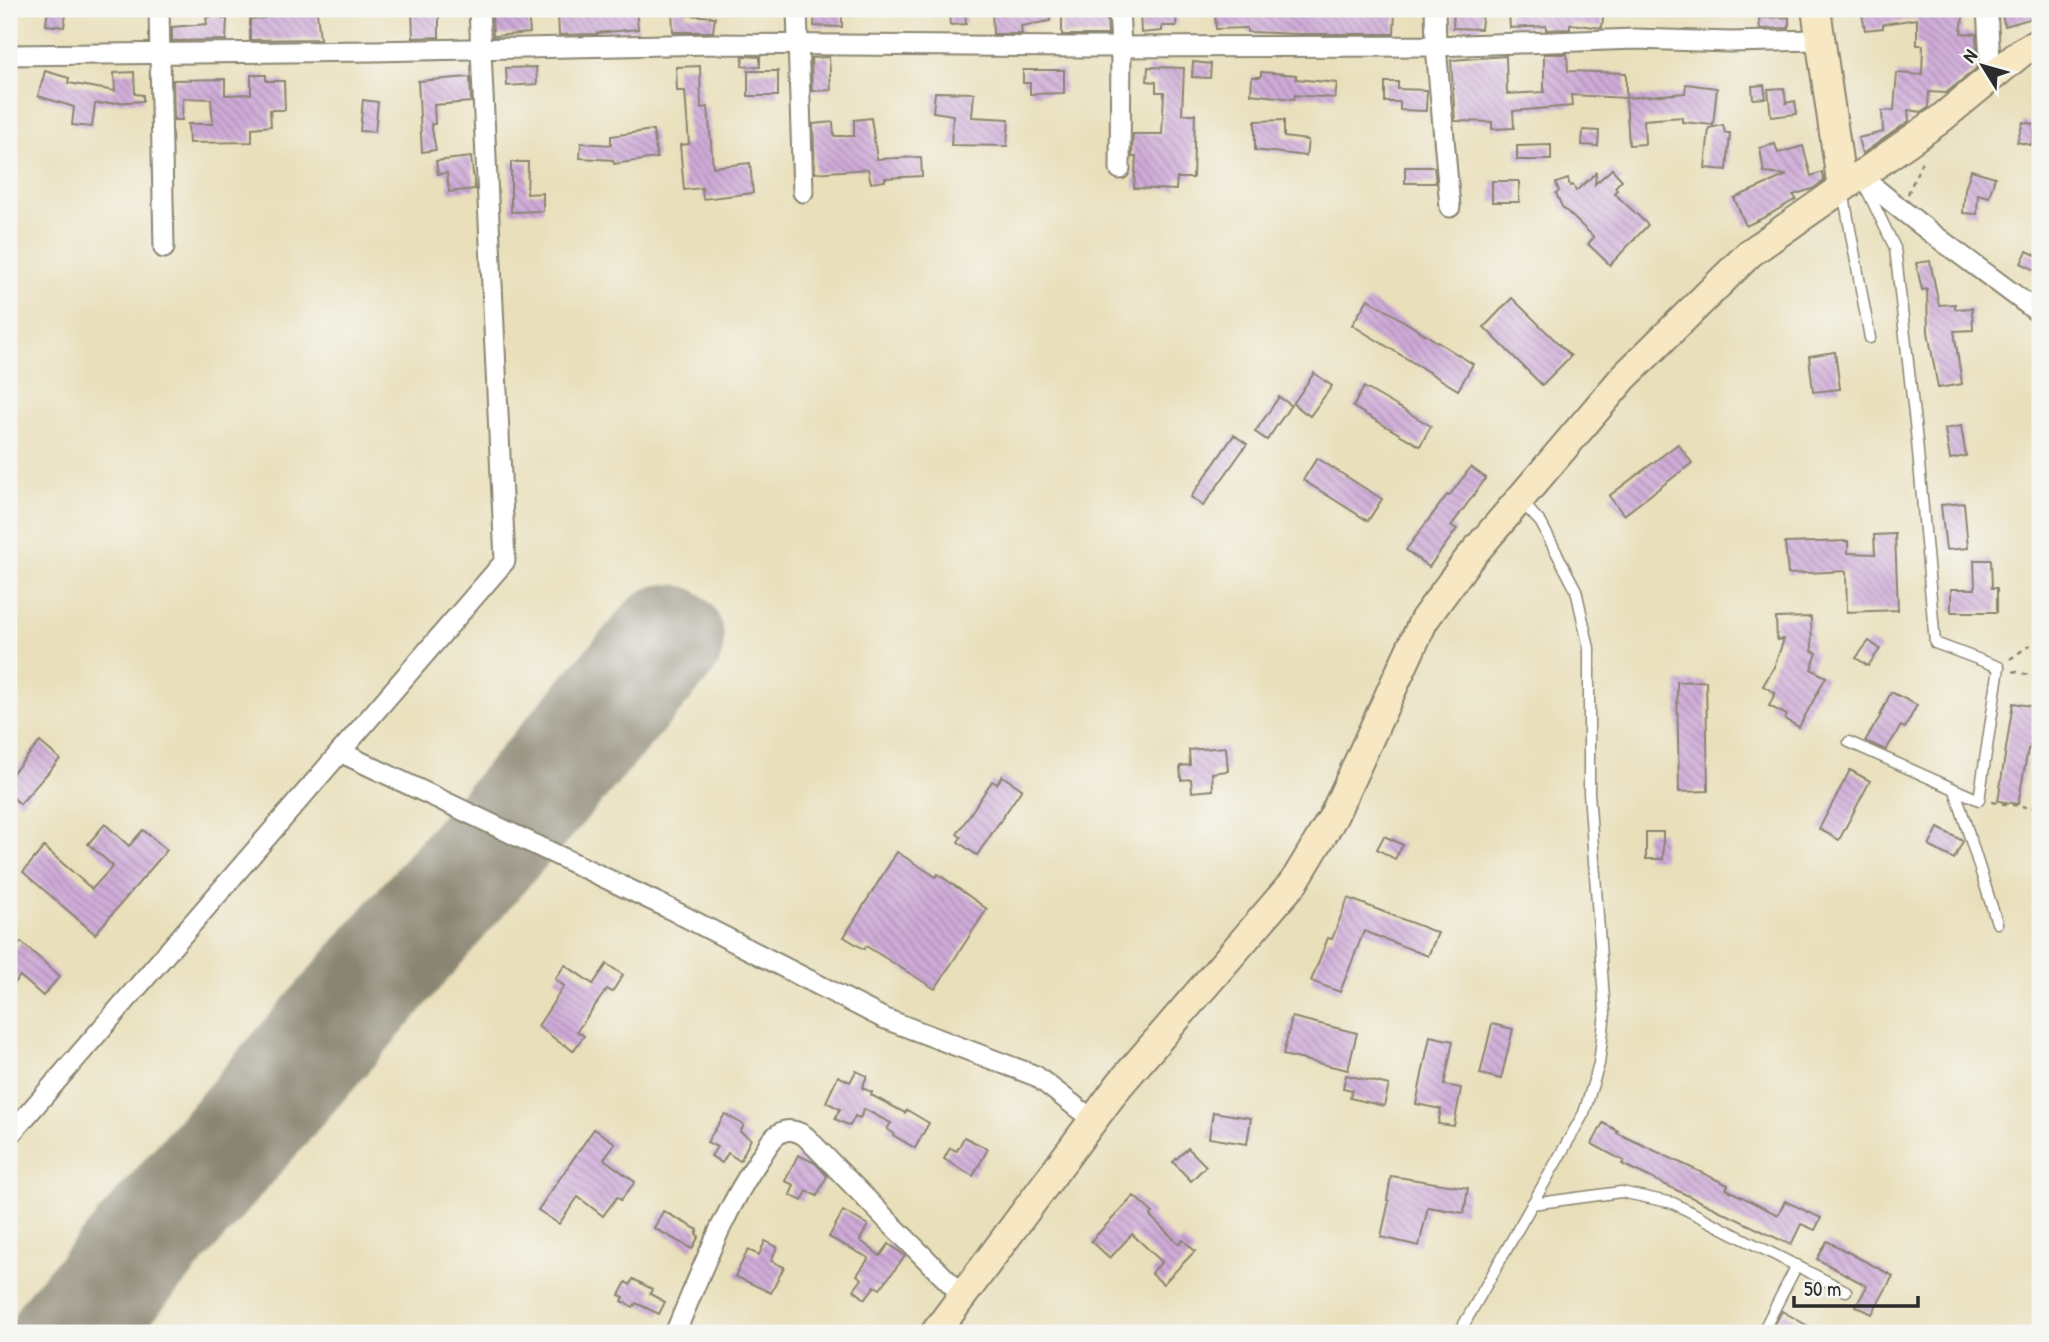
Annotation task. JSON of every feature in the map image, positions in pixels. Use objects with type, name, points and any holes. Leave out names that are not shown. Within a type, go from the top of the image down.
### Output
[{"type":"street","points":[[159,9],[164,248]]},
{"type":"street","points":[[9,1136],[505,561],[479,9]]},
{"type":"street","points":[[797,9],[803,192]]},
{"type":"street","points":[[1119,9],[1120,169]]},
{"type":"street","points":[[1435,9],[1450,207]]},
{"type":"street","points":[[1816,9],[1852,182],[1901,211],[2040,314]]},
{"type":"street","points":[[1987,9],[1991,78]]},
{"type":"street","points":[[9,55],[714,44],[1436,46],[1636,39],[1730,43],[1821,40]]},
{"type":"street","points":[[935,1333],[1120,1084],[1294,883],[1333,817],[1424,620],[1466,561],[1519,499],[1624,377],[1750,253],[1938,121],[2022,52],[2040,42]]},
{"type":"street","points":[[340,752],[664,906],[883,1018],[1036,1076],[1093,1120]]},
{"type":"street","points":[[675,1333],[719,1227],[747,1176],[772,1140],[782,1132],[795,1130],[806,1136],[962,1295]]},
{"type":"lane","points":[[1852,182],[1870,338]]},
{"type":"lane","points":[[1849,742],[1979,800],[1999,667],[1935,643],[1917,441],[1895,248],[1852,182]]},
{"type":"lane","points":[[1459,1333],[1584,1113],[1599,1064],[1605,1013],[1589,792],[1588,648],[1576,590],[1541,523],[1519,499]]},
{"type":"lane","points":[[1955,790],[1997,923]]},
{"type":"lane","points":[[1532,1204],[1621,1192],[1673,1203],[1846,1291]]},
{"type":"lane","points":[[1762,1333],[1797,1265]]},
{"type":"path","points":[[1901,211],[1922,159]]},
{"type":"path","points":[[1999,667],[2040,638]]},
{"type":"path","points":[[1999,667],[2040,678]]},
{"type":"path","points":[[1979,800],[2040,809]]},
{"type":"building","points":[[48,9],[67,9],[64,27],[46,25]]},
{"type":"building","points":[[264,9],[313,9],[313,12],[317,12],[320,39],[250,40],[250,19],[265,18]]},
{"type":"building","points":[[412,9],[429,9],[429,13],[439,13],[439,37],[413,38]]},
{"type":"building","points":[[572,9],[636,9],[638,29],[559,35],[558,14],[572,14]]},
{"type":"building","points":[[672,9],[685,9],[686,15],[715,17],[713,32],[673,32]]},
{"type":"building","points":[[992,9],[1048,9],[1050,21],[1021,26],[1022,34],[993,34]]},
{"type":"building","points":[[1177,9],[1176,26],[1162,26],[1162,31],[1141,33],[1140,10]]},
{"type":"building","points":[[1215,9],[1395,9],[1394,34],[1299,34],[1247,32],[1247,28],[1216,29]]},
{"type":"building","points":[[1454,9],[1483,11],[1481,29],[1453,28]]},
{"type":"building","points":[[1604,9],[1602,28],[1570,24],[1570,29],[1546,30],[1546,26],[1510,28],[1509,12]]},
{"type":"building","points":[[1861,9],[1964,9],[1961,33],[1976,34],[1978,67],[1946,93],[1929,92],[1928,108],[1922,112],[1908,110],[1909,121],[1862,154],[1858,138],[1883,132],[1882,111],[1894,110],[1897,73],[1922,75],[1923,45],[1917,45],[1917,19],[1883,24],[1883,28],[1865,30]]},
{"type":"building","points":[[2000,9],[2040,9],[2040,16],[2005,26]]},
{"type":"building","points":[[815,10],[842,10],[842,27],[814,26]]},
{"type":"building","points":[[528,11],[530,33],[493,36],[492,16]]},
{"type":"building","points":[[965,11],[966,24],[950,25],[949,12]]},
{"type":"building","points":[[1062,11],[1094,11],[1094,19],[1107,18],[1108,35],[1062,35]]},
{"type":"building","points":[[221,14],[222,19],[227,19],[226,40],[172,41],[172,27],[207,24],[206,18]]},
{"type":"building","points":[[1789,17],[1789,28],[1760,29],[1759,18]]},
{"type":"building","points":[[1544,54],[1567,54],[1568,71],[1626,73],[1626,98],[1571,95],[1572,106],[1513,111],[1514,128],[1492,129],[1492,122],[1455,121],[1451,60],[1506,56],[1507,94],[1544,92]]},
{"type":"building","points":[[743,56],[760,57],[760,67],[742,66]]},
{"type":"building","points":[[829,57],[831,90],[812,91],[811,58]]},
{"type":"building","points":[[1193,62],[1211,64],[1210,78],[1192,77]]},
{"type":"building","points":[[700,66],[701,108],[708,107],[713,167],[750,163],[753,193],[703,199],[702,188],[684,190],[680,145],[689,144],[685,91],[677,91],[676,67]]},
{"type":"building","points":[[536,67],[537,84],[507,86],[506,68]]},
{"type":"building","points":[[1148,67],[1184,68],[1182,114],[1195,114],[1193,178],[1177,178],[1176,190],[1134,188],[1136,157],[1132,157],[1133,134],[1162,134],[1164,92],[1156,92],[1156,82],[1147,81]]},
{"type":"building","points":[[1023,70],[1064,70],[1064,93],[1030,94],[1030,83],[1023,83]]},
{"type":"building","points":[[45,71],[69,78],[68,83],[115,91],[114,73],[134,72],[135,94],[143,95],[143,101],[95,104],[92,127],[72,125],[74,107],[38,96]]},
{"type":"building","points":[[748,71],[778,71],[778,96],[748,96]]},
{"type":"building","points":[[1261,72],[1337,83],[1335,98],[1295,95],[1294,99],[1251,94],[1252,77],[1261,77]]},
{"type":"building","points":[[251,75],[266,75],[266,81],[284,81],[285,110],[270,110],[271,126],[252,128],[252,142],[189,143],[188,124],[213,124],[211,99],[183,98],[182,120],[174,120],[173,80],[225,79],[225,95],[251,94]]},
{"type":"building","points":[[470,77],[471,102],[434,105],[435,124],[431,124],[436,150],[422,152],[418,81]]},
{"type":"building","points":[[1385,82],[1398,82],[1398,89],[1427,90],[1426,111],[1400,110],[1400,102],[1385,102]]},
{"type":"building","points":[[1686,84],[1717,88],[1713,125],[1682,122],[1682,117],[1644,120],[1645,144],[1629,145],[1626,98],[1685,93]]},
{"type":"building","points":[[1764,85],[1766,98],[1753,99],[1752,86]]},
{"type":"building","points":[[1784,88],[1786,103],[1795,101],[1797,114],[1771,117],[1768,89]]},
{"type":"building","points":[[935,92],[974,93],[972,117],[1009,119],[1007,146],[951,145],[953,115],[933,112]]},
{"type":"building","points":[[363,100],[378,102],[375,132],[360,131]]},
{"type":"building","points":[[871,118],[877,159],[921,157],[922,176],[885,178],[885,181],[871,183],[868,169],[815,173],[813,124],[833,122],[834,136],[854,136],[854,120]]},
{"type":"building","points":[[1284,120],[1284,137],[1308,140],[1306,156],[1255,150],[1255,121]]},
{"type":"building","points":[[2023,122],[2036,125],[2031,145],[2017,142]]},
{"type":"building","points":[[1723,125],[1725,133],[1730,133],[1727,170],[1705,168],[1709,128]]},
{"type":"building","points":[[653,130],[657,158],[614,164],[613,160],[580,158],[581,143],[611,145],[611,136]]},
{"type":"building","points":[[1583,130],[1599,131],[1598,146],[1582,145]]},
{"type":"building","points":[[1775,144],[1778,153],[1803,146],[1811,176],[1822,172],[1824,181],[1812,189],[1793,195],[1796,199],[1746,226],[1734,198],[1787,175],[1764,173],[1760,148]]},
{"type":"building","points":[[1551,145],[1551,160],[1517,160],[1517,146]]},
{"type":"building","points":[[471,157],[475,189],[449,192],[447,173],[438,174],[436,161]]},
{"type":"building","points":[[511,162],[528,162],[527,194],[543,193],[543,211],[511,212]]},
{"type":"building","points":[[1405,167],[1434,167],[1436,183],[1405,183]]},
{"type":"building","points":[[1612,169],[1622,180],[1615,187],[1617,190],[1614,193],[1648,225],[1610,265],[1588,244],[1594,237],[1562,207],[1556,193],[1559,191],[1556,183],[1568,179],[1570,186],[1573,185],[1576,191],[1596,173],[1595,184]]},
{"type":"building","points":[[1971,170],[1995,177],[1989,197],[1978,194],[1977,214],[1963,213],[1965,189]]},
{"type":"building","points":[[1492,181],[1519,181],[1519,202],[1492,202]]},
{"type":"building","points":[[2027,251],[2040,257],[2040,273],[2021,263]]},
{"type":"building","points":[[1930,261],[1939,305],[1955,304],[1955,309],[1972,308],[1973,330],[1954,331],[1962,384],[1938,388],[1928,332],[1927,289],[1922,290],[1916,263]]},
{"type":"building","points":[[1512,298],[1571,356],[1542,385],[1484,327]]},
{"type":"building","points":[[1368,299],[1473,364],[1458,390],[1352,325]]},
{"type":"building","points":[[1835,352],[1840,389],[1813,392],[1809,356]]},
{"type":"building","points":[[1314,373],[1332,386],[1310,416],[1293,404]]},
{"type":"building","points":[[1364,387],[1431,426],[1420,446],[1353,407]]},
{"type":"building","points":[[1279,397],[1291,405],[1267,440],[1255,432]]},
{"type":"building","points":[[1961,426],[1966,456],[1950,459],[1945,429]]},
{"type":"building","points":[[1234,435],[1247,444],[1203,506],[1191,497]]},
{"type":"building","points":[[1678,444],[1692,463],[1624,515],[1609,496]]},
{"type":"building","points":[[1317,458],[1382,499],[1368,521],[1303,480]]},
{"type":"building","points":[[1471,467],[1486,478],[1451,526],[1457,529],[1429,567],[1406,550]]},
{"type":"building","points":[[1964,503],[1968,548],[1946,550],[1941,505]]},
{"type":"building","points":[[1895,534],[1898,610],[1847,612],[1846,571],[1788,574],[1785,543],[1848,541],[1848,553],[1875,554],[1874,535]]},
{"type":"building","points":[[1974,560],[1991,560],[1992,588],[1997,588],[1997,612],[1951,612],[1951,589],[1975,589]]},
{"type":"building","points":[[1811,617],[1812,651],[1817,653],[1811,669],[1826,677],[1799,727],[1785,719],[1787,715],[1769,706],[1775,693],[1763,686],[1774,667],[1784,639],[1777,640],[1776,618]]},
{"type":"building","points":[[1869,641],[1880,649],[1868,666],[1856,658]]},
{"type":"building","points":[[1706,681],[1708,791],[1679,792],[1677,682]]},
{"type":"building","points":[[1891,692],[1917,705],[1905,728],[1901,726],[1886,750],[1865,741]]},
{"type":"building","points":[[2013,703],[2036,707],[2018,804],[1998,801]]},
{"type":"building","points":[[40,742],[60,759],[20,804],[9,794],[9,777]]},
{"type":"building","points":[[1226,747],[1228,771],[1212,773],[1213,790],[1192,792],[1191,779],[1181,780],[1180,766],[1190,765],[1189,750]]},
{"type":"building","points":[[1850,770],[1870,781],[1839,840],[1819,829]]},
{"type":"building","points":[[1002,776],[1022,789],[977,855],[958,842],[961,837],[957,834],[992,781],[997,784]]},
{"type":"building","points":[[105,824],[129,846],[143,830],[167,850],[95,934],[23,872],[44,847],[92,889],[113,866],[88,844]]},
{"type":"building","points":[[1938,828],[1963,841],[1954,859],[1929,846]]},
{"type":"building","points":[[1646,832],[1663,832],[1663,859],[1646,859]]},
{"type":"building","points":[[1384,836],[1403,845],[1395,859],[1377,849]]},
{"type":"building","points":[[897,852],[936,877],[938,874],[987,909],[935,989],[866,946],[864,949],[844,937]]},
{"type":"building","points":[[1348,898],[1438,933],[1428,956],[1364,931],[1340,992],[1311,981]]},
{"type":"building","points":[[21,942],[60,976],[43,996],[20,976],[9,990],[9,957]]},
{"type":"building","points":[[607,964],[623,975],[612,992],[607,989],[577,1031],[584,1036],[573,1051],[538,1026],[564,986],[555,979],[565,965],[593,984]]},
{"type":"building","points":[[1292,1017],[1357,1033],[1348,1070],[1283,1055]]},
{"type":"building","points":[[1492,1024],[1513,1029],[1501,1079],[1480,1074]]},
{"type":"building","points":[[1430,1036],[1453,1041],[1444,1085],[1461,1088],[1454,1126],[1438,1124],[1441,1109],[1416,1104]]},
{"type":"building","points":[[856,1071],[867,1076],[862,1088],[872,1092],[871,1095],[905,1113],[907,1110],[929,1123],[915,1148],[887,1129],[891,1123],[864,1109],[860,1118],[855,1116],[850,1126],[835,1119],[840,1109],[826,1102],[838,1076],[850,1082]]},
{"type":"building","points":[[1346,1075],[1389,1085],[1384,1106],[1350,1098],[1352,1090],[1343,1088]]},
{"type":"building","points":[[1213,1112],[1251,1118],[1247,1144],[1209,1138]]},
{"type":"building","points":[[725,1114],[744,1125],[740,1132],[751,1139],[740,1161],[728,1153],[722,1163],[711,1156],[717,1147],[707,1142]]},
{"type":"building","points":[[1603,1123],[1618,1131],[1617,1133],[1728,1185],[1726,1189],[1778,1215],[1785,1201],[1821,1218],[1815,1230],[1801,1224],[1791,1245],[1622,1164],[1624,1161],[1592,1144]]},
{"type":"building","points":[[594,1129],[615,1143],[604,1159],[635,1182],[621,1200],[617,1197],[603,1216],[578,1197],[559,1224],[538,1210]]},
{"type":"building","points":[[964,1137],[988,1149],[973,1176],[944,1159],[950,1148],[957,1151]]},
{"type":"building","points":[[1188,1148],[1206,1166],[1191,1181],[1173,1162]]},
{"type":"building","points":[[798,1155],[815,1163],[827,1176],[817,1196],[807,1191],[802,1201],[790,1195],[794,1185],[785,1181]]},
{"type":"building","points":[[1391,1176],[1468,1188],[1464,1213],[1428,1207],[1419,1246],[1381,1237]]},
{"type":"building","points":[[1134,1196],[1153,1213],[1150,1216],[1179,1244],[1183,1240],[1195,1251],[1163,1284],[1151,1273],[1162,1262],[1132,1234],[1110,1258],[1091,1241]]},
{"type":"building","points":[[663,1211],[698,1230],[696,1234],[699,1236],[692,1249],[654,1228]]},
{"type":"building","points":[[843,1211],[868,1225],[860,1240],[880,1256],[889,1244],[905,1256],[880,1289],[875,1286],[865,1299],[854,1290],[862,1279],[857,1275],[869,1258],[829,1237]]},
{"type":"building","points":[[765,1241],[777,1247],[771,1261],[784,1267],[771,1293],[735,1276],[748,1250],[759,1255]]},
{"type":"building","points":[[1827,1241],[1893,1276],[1872,1314],[1856,1306],[1867,1286],[1817,1259]]},
{"type":"building","points":[[633,1279],[652,1289],[650,1294],[665,1302],[659,1314],[636,1303],[633,1307],[622,1301],[624,1297],[619,1295],[626,1282],[630,1285]]},
{"type":"building","points":[[1782,1311],[1820,1333],[1770,1333]]},
{"type":"runway","points":[[68,1333],[668,640]]}]
